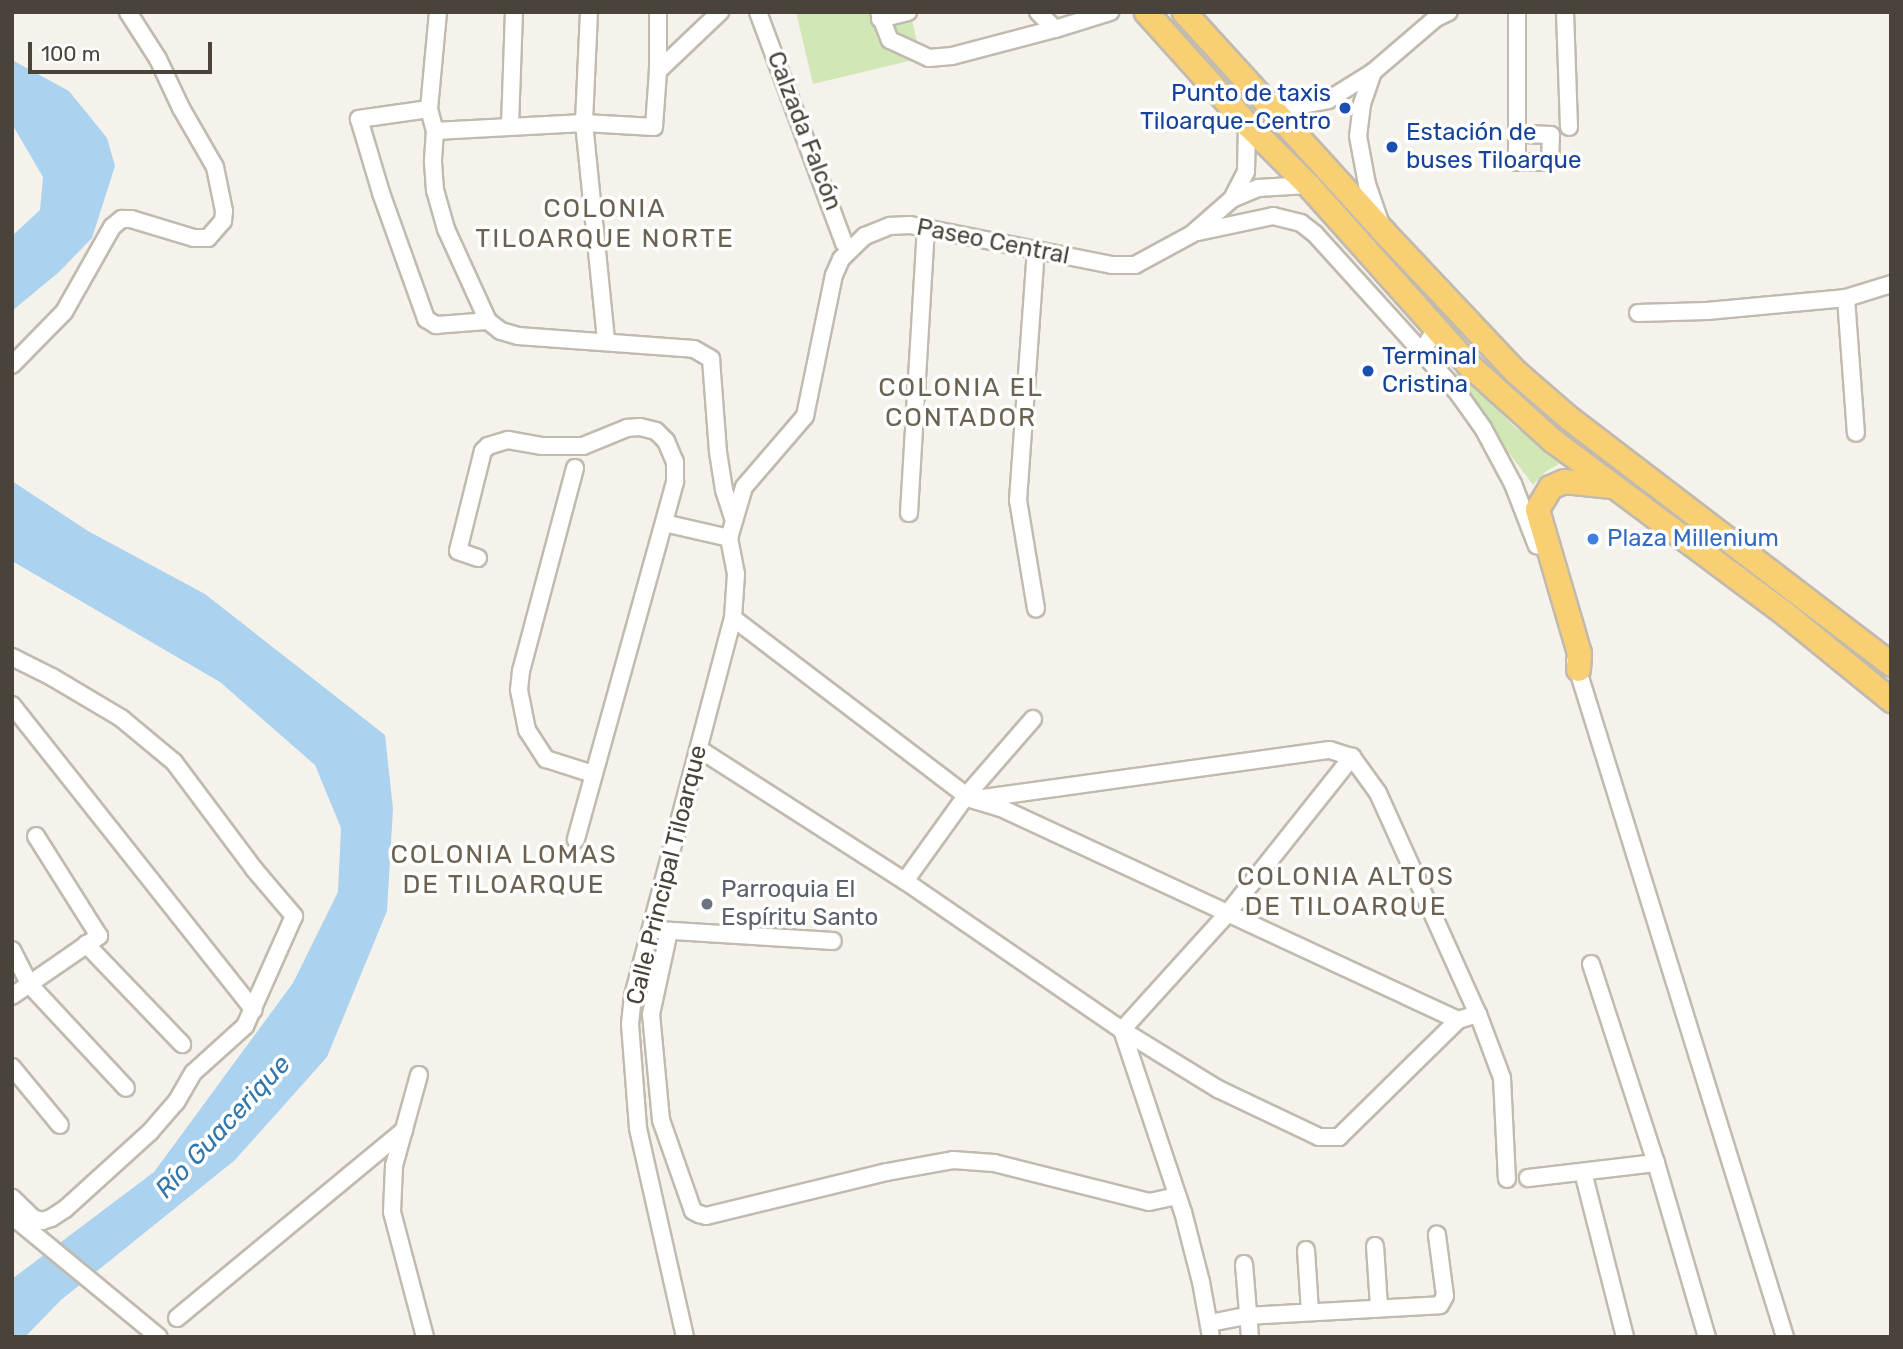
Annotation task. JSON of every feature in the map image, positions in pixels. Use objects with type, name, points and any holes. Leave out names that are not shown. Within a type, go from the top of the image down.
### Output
[{"type":"highway","points":[[1146,12],[1247,124],[1308,185],[1435,330],[1552,440],[1821,639],[1891,685]]},
{"type":"highway","points":[[1184,12],[1383,231],[1508,363],[1569,418],[1891,664]]},
{"type":"highway","points":[[1578,669],[1579,653],[1537,509],[1550,487],[1564,481],[1614,487]]},
{"type":"highway","points":[[1821,639],[1891,700]]},
{"type":"street","points":[[12,365],[64,312],[112,227],[122,219],[131,219],[194,238],[208,238],[223,222],[224,211],[215,167],[181,108],[158,59],[128,12]]},
{"type":"street","points":[[438,12],[429,109],[435,131],[433,162],[440,209],[488,321],[501,331],[519,336],[694,349],[711,359],[718,452],[724,490],[734,520]]},
{"type":"street","points":[[510,126],[514,12]]},
{"type":"street","points":[[589,12],[584,123],[606,341]]},
{"type":"street","points":[[435,131],[584,123],[654,127],[658,12]]},
{"type":"street","points":[[658,71],[720,12]]},
{"type":"street","name":"Calzada Falcón","points":[[758,12],[844,243],[849,248]]},
{"type":"street","points":[[908,12],[879,15],[890,40],[929,58],[952,56],[1110,12]]},
{"type":"street","points":[[1038,12],[1055,29]]},
{"type":"street","points":[[1262,98],[1295,106],[1313,105],[1328,100],[1373,72],[1436,18],[1448,12]]},
{"type":"street","points":[[1517,12],[1517,134]]},
{"type":"street","points":[[1565,12],[1569,127]]},
{"type":"street","points":[[1373,72],[1362,104],[1358,136],[1367,184],[1383,231]]},
{"type":"street","points":[[429,109],[359,119],[381,193],[426,319],[436,325],[488,321]]},
{"type":"street","name":"Paseo Central","points":[[1232,199],[1246,172],[1247,124]]},
{"type":"street","name":"Paseo Central","points":[[849,248],[865,236],[890,226],[926,227],[1112,265],[1135,265],[1192,234],[1232,199],[1258,188],[1308,185]]},
{"type":"street","points":[[1192,234],[1273,216],[1301,223],[1315,234],[1458,393],[1502,460],[1531,530],[1578,669],[1785,1337]]},
{"type":"street","points":[[909,513],[926,227]]},
{"type":"street","points":[[664,523],[729,538],[744,486],[805,416],[834,275],[849,248]]},
{"type":"street","points":[[1036,249],[1018,500],[1036,609]]},
{"type":"street","points":[[1638,313],[1707,311],[1846,298],[1891,284]]},
{"type":"street","points":[[1846,298],[1856,433]]},
{"type":"street","points":[[1422,352],[1435,330]]},
{"type":"street","points":[[478,558],[458,551],[482,451],[495,442],[583,446],[627,428],[640,427],[656,432],[666,441],[675,462],[675,482],[576,840]]},
{"type":"street","points":[[575,468],[521,671],[519,690],[527,730],[545,759],[593,774]]},
{"type":"street","name":"Calle Principal Tiloarque","points":[[685,1337],[638,1128],[630,1024],[633,996],[649,929],[733,618],[736,574],[729,538]]},
{"type":"street","points":[[733,618],[968,798],[1001,808],[1458,1020]]},
{"type":"street","points":[[12,657],[121,718],[174,762],[254,869],[294,916],[254,1010],[244,1026],[193,1073],[176,1102],[150,1132],[65,1209],[42,1220],[33,1217],[12,1198]]},
{"type":"street","points":[[12,705],[254,1010]]},
{"type":"street","points":[[905,881],[1032,719]]},
{"type":"street","points":[[699,749],[905,881],[1122,1030],[1218,1089],[1319,1137],[1339,1137],[1458,1020],[1478,1014]]},
{"type":"street","points":[[968,798],[1330,750],[1352,757],[1378,793],[1478,1014],[1502,1078],[1507,1179]]},
{"type":"street","points":[[1122,1030],[1227,914],[1352,757]]},
{"type":"street","points":[[12,996],[99,936],[36,836]]},
{"type":"street","points":[[649,929],[833,941]]},
{"type":"street","points":[[669,931],[651,1014],[661,1120],[693,1211],[698,1214],[706,1216],[887,1172],[953,1160],[994,1163],[1149,1202],[1177,1196]]},
{"type":"street","points":[[86,944],[183,1044]]},
{"type":"street","points":[[12,950],[29,984],[126,1088]]},
{"type":"street","points":[[1591,964],[1656,1163],[1707,1337]]},
{"type":"street","points":[[1122,1030],[1177,1196],[1210,1330],[1246,1316],[1444,1303],[1437,1235]]},
{"type":"street","points":[[12,1067],[60,1125]]},
{"type":"street","points":[[419,1075],[394,1166],[392,1212],[425,1337]]},
{"type":"street","points":[[177,1318],[404,1130]]},
{"type":"street","points":[[1528,1178],[1656,1163]]},
{"type":"street","points":[[1583,1172],[1625,1337]]},
{"type":"street","points":[[12,1216],[159,1337]]},
{"type":"street","points":[[1376,1246],[1379,1307]]},
{"type":"street","points":[[1306,1250],[1310,1312]]},
{"type":"street","points":[[1244,1264],[1246,1316],[1250,1337]]},
{"type":"green space","points":[[796,12],[910,12],[921,58],[813,84]]},
{"type":"green space","points":[[1453,372],[1465,378],[1517,429],[1541,441],[1559,464],[1545,472],[1533,485],[1473,405]]},
{"type":"water","points":[[12,60],[69,91],[107,138],[115,166],[92,238],[59,272],[12,311],[12,236],[40,210],[43,177],[12,124]]},
{"type":"water","name":"Río Guacerique","points":[[12,481],[88,531],[205,594],[385,735],[393,809],[387,911],[327,1057],[235,1160],[61,1300],[25,1337],[12,1337],[12,1279],[154,1172],[293,983],[338,892],[341,828],[315,765],[220,682],[12,561]]},
{"type":"place","name":"Punto de taxis Tiloarque-Centro","points":[[1345,108]]},
{"type":"place","name":"Estación de buses Tiloarque","points":[[1392,147]]},
{"type":"place","name":"Terminal Cristina","points":[[1368,371]]},
{"type":"place","name":"Plaza Millenium","points":[[1593,539]]},
{"type":"place","name":"Parroquia El Espíritu Santo","points":[[707,904]]},
{"type":"district","name":"COLONIA TILOARQUE NORTE","points":[[605,224]]},
{"type":"district","name":"COLONIA EL CONTADOR","points":[[961,403]]},
{"type":"district","name":"COLONIA LOMAS DE TILOARQUE","points":[[504,870]]},
{"type":"district","name":"COLONIA ALTOS DE TILOARQUE","points":[[1346,892]]}]
